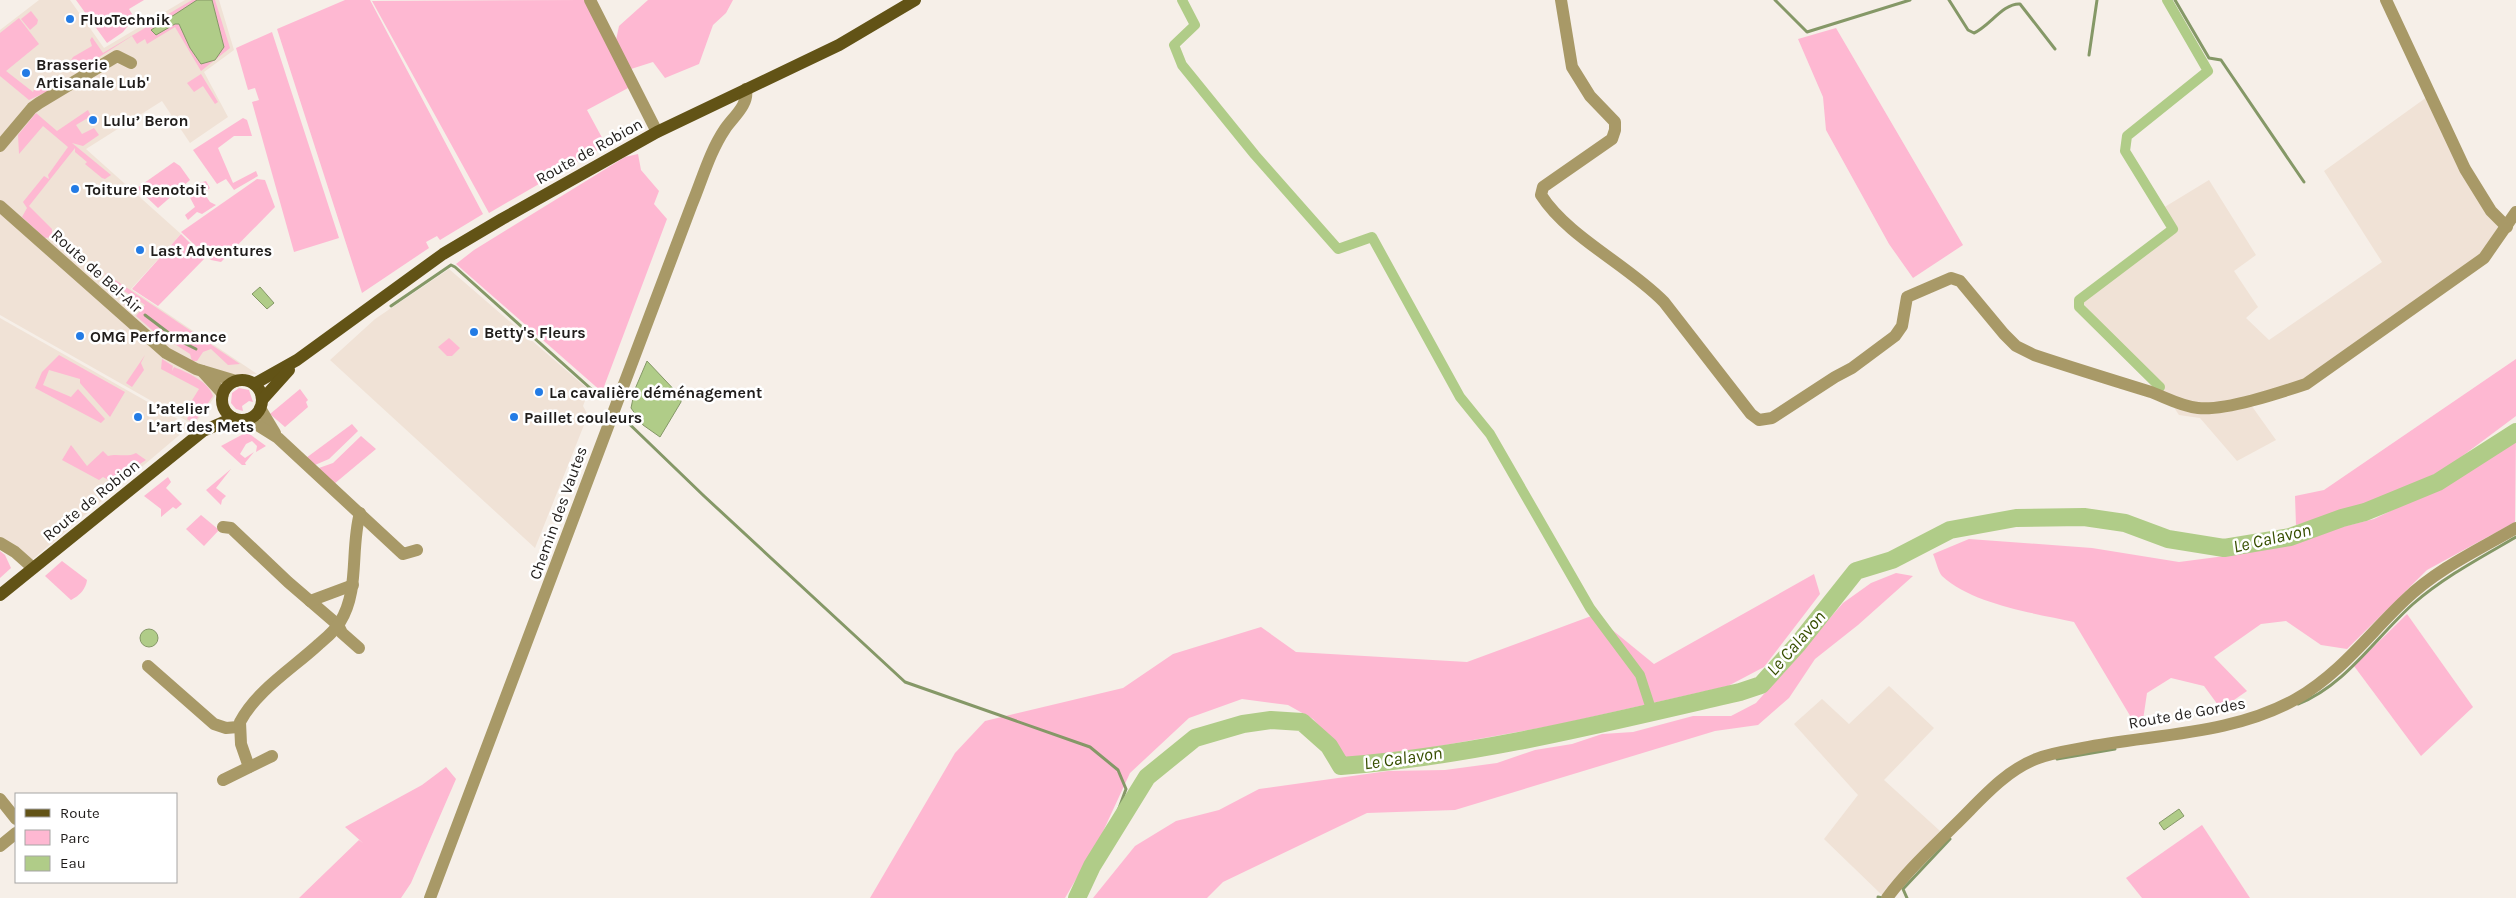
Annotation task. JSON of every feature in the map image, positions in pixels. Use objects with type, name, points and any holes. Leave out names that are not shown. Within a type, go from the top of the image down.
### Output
[{"type":"main road","name":"Route de Robion","points":[[254,384],[297,360],[443,254],[657,132],[839,44],[915,0]]},
{"type":"main road","name":"Route de Robion","points":[[261,404],[297,360]]},
{"type":"main road","points":[[245,380],[254,384],[258,388],[261,404],[248,419],[232,418],[223,399],[226,388],[236,381],[245,380]]},
{"type":"main road","name":"Route de Robion","points":[[203,431],[223,399]]},
{"type":"main road","name":"Route de Robion","points":[[0,595],[203,431],[232,418]]},
{"type":"street","points":[[590,0],[657,132]]},
{"type":"street","points":[[1561,0],[1572,67],[1590,96],[1615,122],[1616,130],[1612,139],[1543,187],[1541,195],[1567,224],[1648,285],[1664,302],[1751,414],[1759,420],[1772,418],[1835,376],[1852,368],[1895,336],[1902,326],[1907,297],[1951,278],[1960,282],[2016,346],[2034,356],[2154,394],[2178,404],[2199,408],[2223,406],[2283,392],[2306,384],[2484,258],[2516,212]]},
{"type":"street","points":[[2386,0],[2465,169],[2491,211],[2507,227]]},
{"type":"street","points":[[0,146],[32,108],[39,103],[117,56],[131,63]]},
{"type":"street","name":"Chemin des Vautes","points":[[430,898],[692,204],[725,130],[735,118],[746,98],[746,89]]},
{"type":"street","name":"Route de Bel-Air","points":[[0,206],[154,343],[179,360],[202,371],[236,381]]},
{"type":"street","name":"Route de Bel-Air","points":[[202,371],[223,399]]},
{"type":"street","points":[[261,404],[278,438]]},
{"type":"street","points":[[248,419],[278,438],[403,554],[417,550]]},
{"type":"street","points":[[249,767],[238,727],[244,714],[264,692],[338,625],[347,607],[353,585],[356,525],[360,513]]},
{"type":"street","points":[[223,527],[231,528],[338,625],[342,634],[359,648]]},
{"type":"street","name":"Route de Gordes","points":[[1892,896],[1940,840],[2000,780],[2022,766],[2051,754],[2219,727],[2258,716],[2295,700],[2345,662],[2405,600],[2439,572],[2516,528]]},
{"type":"street","points":[[0,543],[15,552],[33,568]]},
{"type":"street","points":[[310,601],[353,585]]},
{"type":"street","points":[[148,666],[214,724],[226,728],[238,727]]},
{"type":"street","points":[[223,780],[272,756]]},
{"type":"street","points":[[0,799],[15,818]]},
{"type":"street","points":[[0,846],[15,834]]},
{"type":"shaded area","points":[[39,0],[70,0],[104,48],[185,0],[219,0],[234,50],[204,72],[228,117],[190,143],[162,101],[86,149],[181,234],[131,289],[257,374],[230,376],[194,425],[0,315],[0,30]]},
{"type":"shaded area","points":[[2427,97],[2499,227],[2482,254],[2302,381],[2251,405],[2276,440],[2237,461],[2200,418],[2179,415],[2165,394],[2081,301],[2175,229],[2163,208],[2209,180],[2256,255],[2234,271],[2258,307],[2246,318],[2269,340],[2382,262],[2324,171]]},
{"type":"shaded area","points":[[449,269],[589,390],[583,406],[588,415],[535,548],[330,360],[375,319]]},
{"type":"shaded area","points":[[0,318],[190,426],[27,564],[0,547]]},
{"type":"shaded area","points":[[1889,686],[1934,728],[1884,780],[1940,831],[1882,895],[1824,839],[1858,795],[1794,724],[1822,699],[1849,724]]},
{"type":"green space","points":[[76,0],[144,0],[129,9],[137,22],[131,22],[123,32],[107,43]]},
{"type":"green space","points":[[192,0],[215,0],[230,48],[201,71],[175,27],[147,44],[145,39],[137,44],[132,36],[79,70],[74,68],[75,64],[69,64],[73,57],[92,46],[90,40],[92,37],[103,53]]},
{"type":"green space","points":[[345,0],[370,0],[483,214],[440,240],[437,236],[426,242],[429,248],[362,293],[277,29]]},
{"type":"green space","points":[[584,0],[630,87],[587,110],[606,145],[489,213],[372,1]]},
{"type":"green space","points":[[648,0],[733,0],[726,13],[713,25],[699,64],[665,78],[653,62],[631,69],[616,40],[619,26]]},
{"type":"green space","points":[[31,11],[38,20],[37,24],[30,30],[21,19]]},
{"type":"green space","points":[[19,18],[39,44],[6,71],[33,92],[36,85],[40,87],[47,79],[50,82],[53,80],[57,87],[29,100],[0,76],[0,33]]},
{"type":"green space","points":[[1836,28],[1963,245],[1913,278],[1889,244],[1826,130],[1823,97],[1798,39]]},
{"type":"green space","points":[[272,32],[339,238],[294,252],[252,102],[259,100],[255,88],[248,90],[236,48]]},
{"type":"green space","points":[[201,74],[218,102],[215,104],[203,86],[194,92],[187,83]]},
{"type":"green space","points":[[88,110],[91,116],[76,125],[82,134],[94,128],[99,135],[83,146],[72,143],[111,175],[105,179],[102,178],[85,164],[87,162],[75,152],[75,148],[29,206],[52,229],[52,237],[45,238],[22,217],[27,208],[23,202],[44,176],[49,179],[48,175],[68,147],[43,126],[19,154],[18,135],[36,113],[57,131]]},
{"type":"green space","points":[[243,118],[247,120],[252,136],[234,136],[218,148],[233,183],[256,171],[258,176],[234,190],[226,179],[217,184],[193,150]]},
{"type":"green space","points":[[638,154],[641,170],[659,191],[654,204],[667,219],[602,392],[456,264],[474,250],[625,157]]},
{"type":"green space","points":[[174,162],[180,166],[190,180],[158,208],[137,188]]},
{"type":"green space","points":[[257,179],[265,180],[275,207],[221,262],[211,260],[181,232]]},
{"type":"green space","points":[[206,181],[210,188],[204,193],[210,202],[216,205],[202,214],[197,212],[188,220],[185,215],[195,207],[187,192],[193,187],[197,190],[199,183]]},
{"type":"green space","points":[[181,234],[205,258],[158,306],[132,289]]},
{"type":"green space","points":[[105,273],[240,364],[228,365],[211,349],[203,352],[197,361],[192,361],[190,354],[170,341],[167,343],[136,316],[145,305],[108,280]]},
{"type":"green space","points":[[449,338],[460,348],[452,356],[447,356],[438,347]]},
{"type":"green space","points":[[59,355],[125,392],[110,417],[80,383],[80,379],[49,370],[43,385],[71,397],[78,389],[105,419],[101,423],[35,388],[42,372]]},
{"type":"green space","points":[[145,355],[141,363],[144,370],[132,387],[126,383]]},
{"type":"green space","points":[[162,359],[173,366],[172,371],[174,367],[202,382],[213,396],[194,423],[187,419],[193,408],[189,405],[199,389],[161,369]]},
{"type":"green space","points":[[2516,359],[2516,416],[2445,469],[2370,505],[2296,525],[2295,496],[2324,490]]},
{"type":"green space","points":[[239,388],[249,390],[253,402],[249,401],[242,406],[243,411],[236,409],[231,403],[232,393]]},
{"type":"green space","points":[[300,389],[308,400],[306,402],[308,407],[285,427],[270,414]]},
{"type":"green space","points":[[352,424],[358,431],[329,459],[315,465],[306,458]]},
{"type":"green space","points":[[247,432],[266,446],[256,452],[257,446],[252,441],[246,444],[240,454],[245,458],[254,452],[245,463],[246,465],[242,465],[221,446]]},
{"type":"green space","points":[[361,436],[376,449],[334,484],[316,469],[333,463]]},
{"type":"green space","points":[[2516,438],[2515,522],[2427,570],[2347,649],[2321,645],[2286,621],[2261,624],[2214,657],[2247,691],[2221,709],[2204,686],[2171,678],[2147,693],[2143,720],[2135,724],[2074,622],[2023,611],[1970,594],[1942,576],[1933,554],[1969,539],[2092,548],[2179,562],[2225,556],[2374,519],[2460,477]]},
{"type":"green space","points":[[71,445],[87,466],[103,451],[108,456],[136,453],[146,460],[112,482],[103,477],[99,480],[62,460]]},
{"type":"green space","points":[[231,469],[216,488],[226,496],[222,500],[221,505],[206,490]]},
{"type":"green space","points":[[168,477],[171,482],[166,488],[182,504],[176,509],[173,507],[161,517],[161,509],[144,496]]},
{"type":"green space","points":[[201,515],[219,530],[204,546],[186,529]]},
{"type":"green space","points":[[0,551],[5,555],[11,568],[0,578]]},
{"type":"green space","points":[[62,561],[87,580],[82,592],[71,600],[45,576]]},
{"type":"green space","points":[[1896,573],[1913,576],[1858,625],[1815,659],[1789,698],[1758,725],[1715,731],[1455,810],[1367,813],[1223,882],[1207,898],[1093,898],[1135,846],[1176,821],[1219,810],[1259,789],[1388,771],[1445,770],[1497,763],[1535,750],[1572,744],[1602,734],[1633,732],[1693,716],[1731,716],[1756,703],[1843,603],[1871,583]]},
{"type":"green space","points":[[1814,574],[1820,594],[1764,667],[1728,686],[1556,725],[1345,763],[1335,744],[1313,719],[1288,705],[1242,699],[1189,718],[1130,773],[1100,838],[1065,898],[870,898],[955,753],[985,721],[1123,688],[1173,654],[1261,627],[1296,652],[1467,662],[1594,615],[1654,664]]},
{"type":"green space","points":[[2407,614],[2473,707],[2421,756],[2354,666]]},
{"type":"green space","points":[[446,767],[456,779],[411,883],[401,898],[299,898],[359,840],[363,843],[345,827],[422,785]]},
{"type":"green space","points":[[2202,825],[2250,898],[2142,898],[2126,878]]},
{"type":"water","points":[[197,0],[212,0],[224,47],[215,60],[201,64],[190,48],[179,24],[175,24],[156,35],[151,30]]},
{"type":"water","points":[[260,287],[274,303],[267,309],[252,294]]},
{"type":"water","points":[[647,361],[681,397],[681,402],[660,437],[643,425],[631,408],[635,389]]},
{"type":"water","points":[[149,629],[155,632],[158,638],[155,644],[149,647],[143,644],[140,638],[143,632]]},
{"type":"water","points":[[2179,809],[2184,816],[2164,830],[2159,823]]},
{"type":"waterway","points":[[1182,0],[1195,25],[1174,45],[1182,65],[1255,155],[1338,249],[1372,237],[1460,397],[1490,434],[1590,608],[1640,675],[1652,712]]},
{"type":"waterway","points":[[1775,0],[1807,32],[1910,0]]},
{"type":"waterway","points":[[1949,0],[1968,30],[1974,33],[2008,7],[2020,4],[2055,49]]},
{"type":"waterway","points":[[2089,55],[2097,0]]},
{"type":"waterway","points":[[2160,387],[2079,307],[2079,300],[2173,229],[2125,151],[2127,136],[2208,71],[2167,0]]},
{"type":"waterway","points":[[2175,0],[2209,58],[2221,60],[2304,182]]},
{"type":"waterway","points":[[391,306],[451,265],[599,396]]},
{"type":"waterway","points":[[145,315],[178,340],[196,349]]},
{"type":"waterway","points":[[620,415],[704,496],[905,682],[1090,747],[1118,770],[1126,789],[1118,811],[1123,819]]},
{"type":"waterway","name":"Le Calavon","points":[[1077,898],[1092,866],[1147,777],[1195,738],[1243,724],[1271,720],[1302,722],[1329,746],[1341,766],[1391,761],[1492,746],[1592,726],[1740,692],[1761,685],[1798,644],[1856,571],[1892,560],[1950,530],[2016,518],[2084,517],[2125,523],[2168,539],[2224,548],[2290,537],[2342,518],[2365,512],[2438,482],[2516,432]]},
{"type":"waterway","points":[[2298,704],[2315,696],[2345,673],[2399,617],[2425,594],[2463,568],[2516,537]]},
{"type":"waterway","points":[[2057,759],[2115,749]]},
{"type":"waterway","points":[[1907,898],[1903,889],[1950,839]]},
{"type":"waterway","points":[[1878,897],[1883,898]]},
{"type":"place","name":"FluoTechnik","points":[[70,19]]},
{"type":"place","name":"Brasserie Artisanale Lub'","points":[[26,73]]},
{"type":"place","name":"Lulu’ Beron","points":[[93,120]]},
{"type":"place","name":"Toiture Renotoit","points":[[75,189]]},
{"type":"place","name":"Last Adventures","points":[[140,250]]},
{"type":"place","name":"Betty's Fleurs","points":[[474,332]]},
{"type":"place","name":"OMG Performance","points":[[80,336]]},
{"type":"place","name":"La cavalière déménagement","points":[[539,392]]},
{"type":"place","name":"L’atelier L’art des Mets","points":[[138,417]]},
{"type":"place","name":"Paillet couleurs","points":[[514,417]]}]
